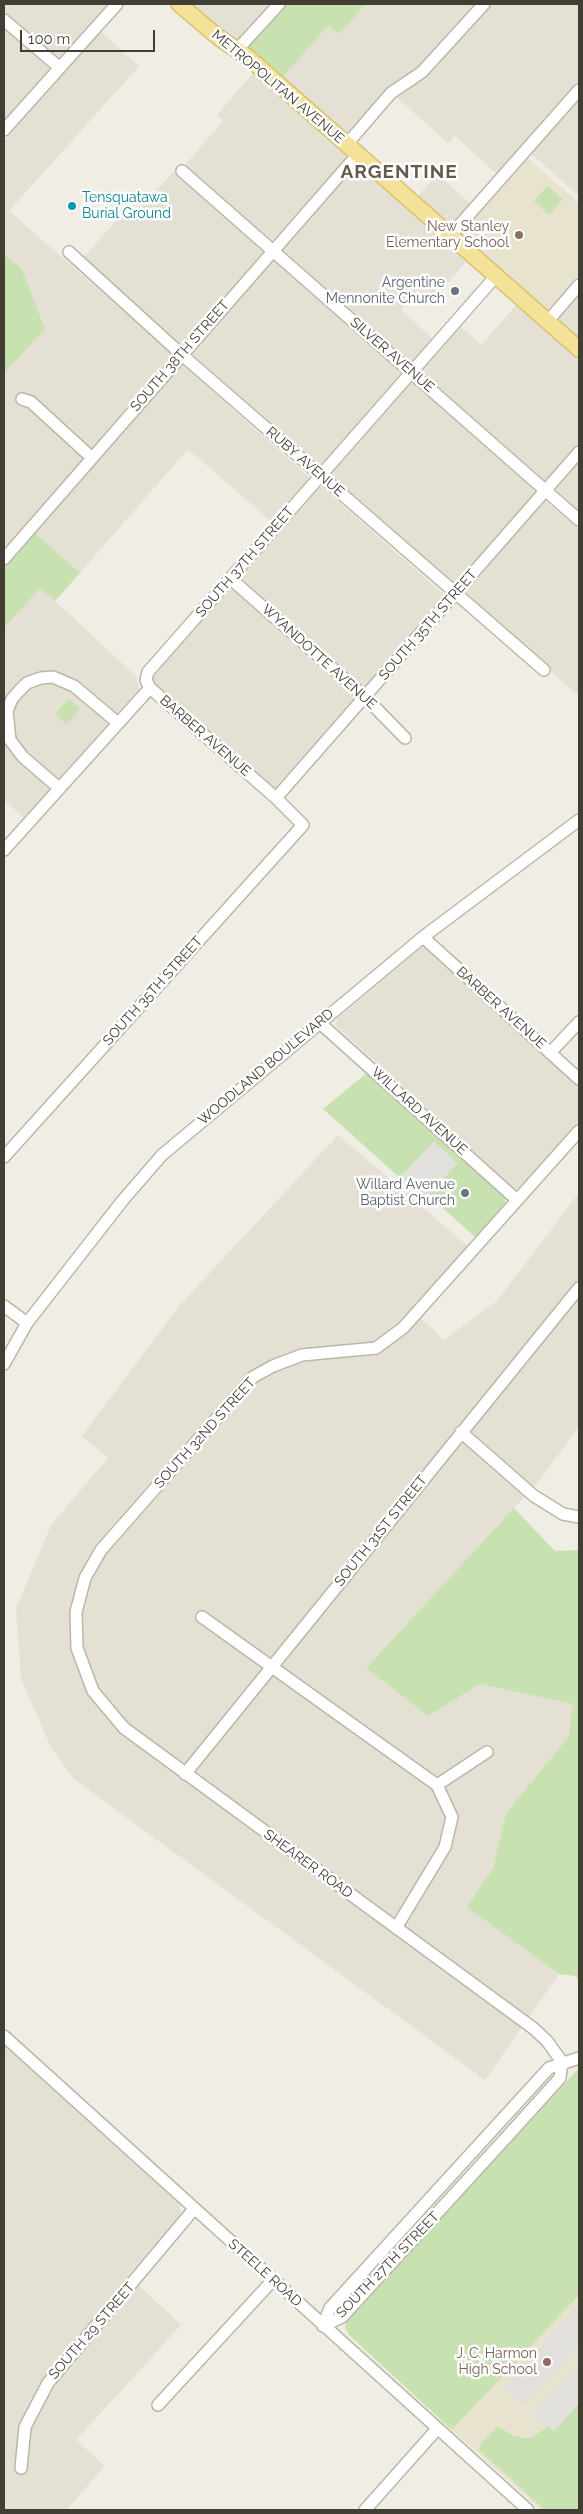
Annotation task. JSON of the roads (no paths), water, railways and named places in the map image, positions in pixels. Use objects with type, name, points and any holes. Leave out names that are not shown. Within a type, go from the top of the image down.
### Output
[{"type":"main road","name":"METROPOLITAN AVENUE","points":[[179,4],[218,37],[238,50],[579,349]]},
{"type":"street","points":[[4,130],[117,4]]},
{"type":"street","points":[[238,50],[279,4]]},
{"type":"street","name":"SOUTH 38TH STREET","points":[[4,559],[273,250],[352,149],[391,93],[422,72],[484,4]]},
{"type":"street","points":[[4,20],[60,68]]},
{"type":"street","points":[[450,236],[579,90]]},
{"type":"street","name":"SILVER AVENUE","points":[[182,171],[579,520]]},
{"type":"street","name":"RUBY AVENUE","points":[[69,252],[181,354],[544,670]]},
{"type":"street","name":"SOUTH 37TH STREET","points":[[150,688],[146,680],[148,672],[496,276]]},
{"type":"street","points":[[548,321],[579,285]]},
{"type":"street","points":[[22,399],[31,402],[91,457]]},
{"type":"street","name":"SOUTH 35TH STREET","points":[[276,798],[579,452]]},
{"type":"street","name":"WYANDOTTE AVENUE","points":[[231,579],[365,697],[405,738]]},
{"type":"street","points":[[59,788],[23,758],[10,740],[7,711],[19,691],[27,683],[53,676],[74,686],[118,723]]},
{"type":"street","points":[[4,850],[150,688]]},
{"type":"street","name":"BARBER AVENUE","points":[[150,688],[276,798],[303,825]]},
{"type":"street","name":"WOODLAND BOULEVARD","points":[[4,1364],[28,1323],[149,1167],[423,937],[579,820]]},
{"type":"street","name":"SOUTH 35TH STREET","points":[[4,1157],[303,825]]},
{"type":"street","name":"BARBER AVENUE","points":[[423,937],[579,1079]]},
{"type":"street","points":[[550,1053],[579,1022]]},
{"type":"street","name":"WILLARD AVENUE","points":[[320,1023],[517,1200]]},
{"type":"street","name":"SOUTH 32ND STREET","points":[[77,1648],[76,1612],[85,1578],[102,1550],[253,1377],[273,1366],[302,1355],[376,1348],[416,1316],[579,1131]]},
{"type":"street","name":"SOUTH 31ST STREET","points":[[185,1774],[579,1288]]},
{"type":"street","points":[[4,1306],[28,1323]]},
{"type":"street","points":[[461,1432],[534,1496],[563,1514],[579,1517]]},
{"type":"street","points":[[202,1617],[437,1785],[452,1817],[446,1847],[396,1928]]},
{"type":"street","name":"SHEARER ROAD","points":[[77,1648],[93,1691],[124,1728],[533,2028],[547,2041],[562,2062]]},
{"type":"street","points":[[437,1785],[487,1752]]},
{"type":"street","name":"STEELE ROAD","points":[[4,2036],[528,2510]]},
{"type":"street","points":[[562,2062],[579,2058]]},
{"type":"street","name":"SOUTH 27TH STREET","points":[[324,2326],[330,2308],[549,2068],[562,2062]]},
{"type":"street","name":"SOUTH 27TH STREET","points":[[324,2326],[342,2317],[514,2130],[560,2078],[562,2062]]},
{"type":"street","name":"SOUTH 29 STREET","points":[[21,2468],[26,2427],[48,2383],[194,2209]]},
{"type":"street","points":[[158,2405],[273,2280]]},
{"type":"street","points":[[365,2510],[437,2429]]},
{"type":"place","name":"Tensquatawa Burial Ground","points":[[72,206]]},
{"type":"place","name":"New Stanley Elementary School","points":[[519,235]]},
{"type":"place","name":"Argentine Mennonite Church","points":[[455,291]]},
{"type":"place","name":"Willard Avenue Baptist Church","points":[[465,1193]]},
{"type":"place","name":"J. C. Harmon High School","points":[[547,2362]]},
{"type":"district","name":"ARGENTINE","points":[[399,172]]}]
